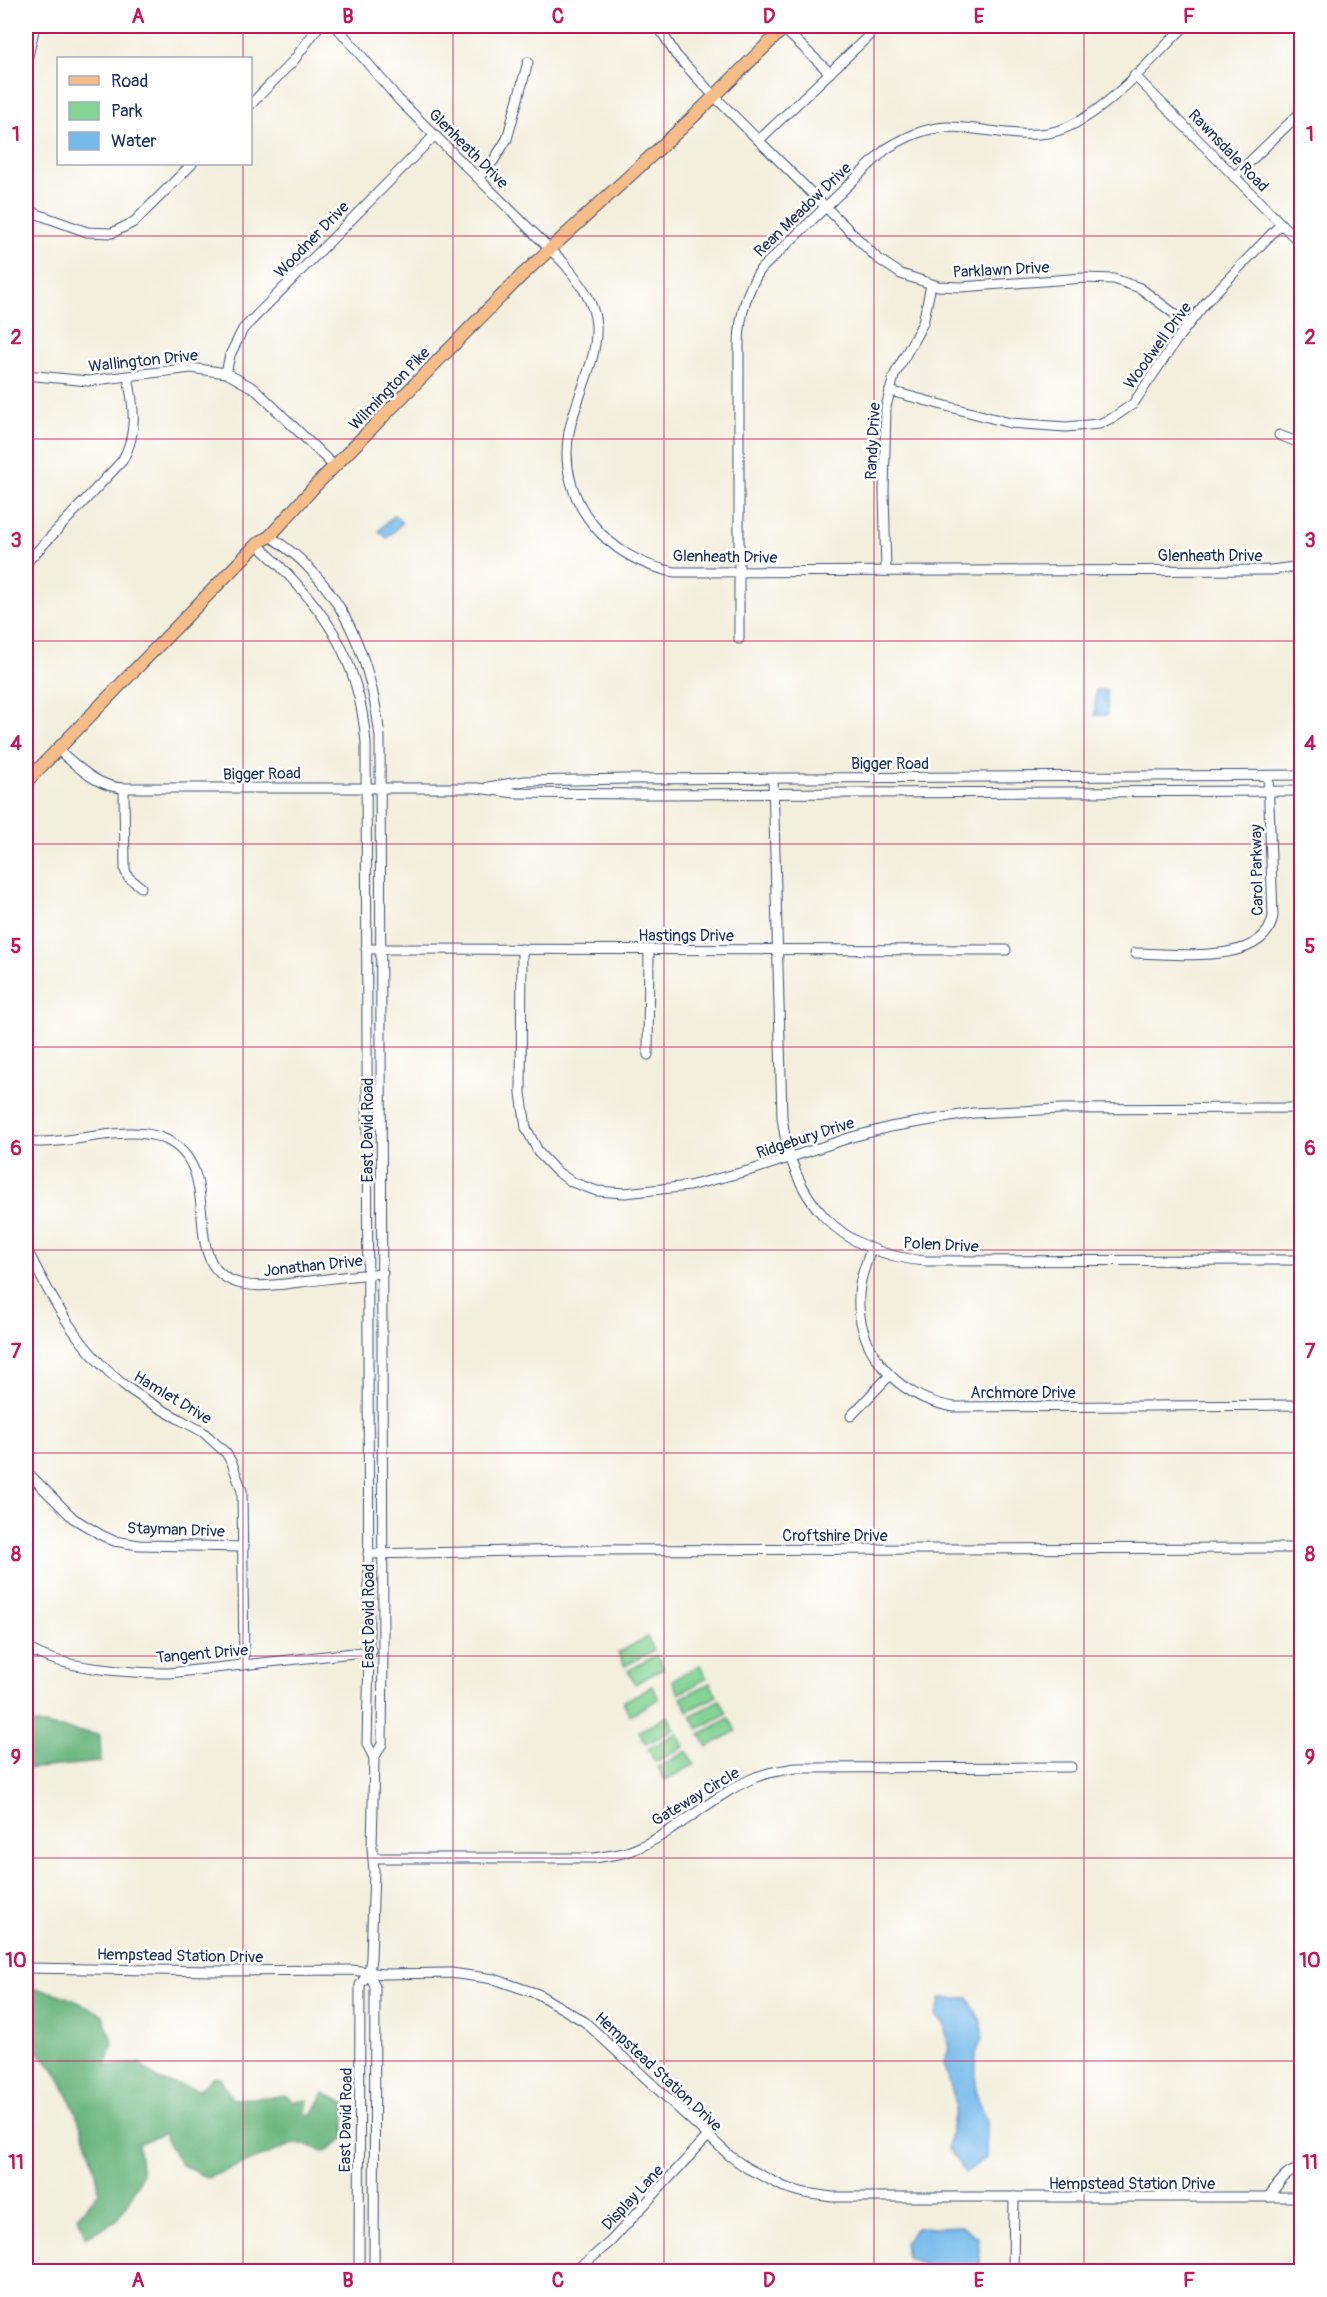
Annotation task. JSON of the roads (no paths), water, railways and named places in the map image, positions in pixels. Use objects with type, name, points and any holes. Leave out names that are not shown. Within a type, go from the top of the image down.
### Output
[{"type":"main road","name":"Wilmington Pike","points":[[26,782],[257,544],[270,536],[293,509],[521,276],[785,27]]},
{"type":"street","points":[[26,65],[35,26]]},
{"type":"street","points":[[252,103],[294,60],[319,26]]},
{"type":"street","name":"Glenheath Drive","points":[[336,26],[399,100],[550,249],[584,288],[596,325],[594,351],[578,401],[568,446],[568,467],[573,488],[588,518],[605,540],[620,551],[649,566],[675,572],[1260,570],[1302,566]]},
{"type":"street","name":"Parklawn Drive","points":[[658,26],[676,55],[824,207],[877,258],[906,276],[931,285],[961,287],[1084,278],[1114,279],[1140,288],[1188,324]]},
{"type":"street","points":[[759,140],[879,26]]},
{"type":"street","name":"Rean Meadow Drive","points":[[740,639],[740,318],[749,289],[760,269],[886,149],[905,138],[934,128],[947,127],[1031,134],[1062,129],[1076,124],[1099,110],[1185,26]]},
{"type":"street","points":[[785,27],[830,73]]},
{"type":"street","points":[[478,178],[494,160],[507,139],[528,62]]},
{"type":"street","name":"Rawnsdale Road","points":[[1134,75],[1302,245]]},
{"type":"street","points":[[1234,177],[1302,111]]},
{"type":"street","name":"Woodner Drive","points":[[226,373],[237,339],[251,321],[434,136]]},
{"type":"street","points":[[26,210],[87,232],[112,233],[134,222],[191,165]]},
{"type":"street","name":"Woodwell Drive","points":[[890,391],[1010,423],[1066,427],[1099,424],[1133,404],[1188,324],[1237,268],[1281,224]]},
{"type":"street","name":"Randy Drive","points":[[886,571],[885,419],[890,391],[898,367],[922,323],[931,285]]},
{"type":"street","name":"Wallington Drive","points":[[26,375],[72,381],[128,377],[191,368],[226,373],[255,389],[335,467]]},
{"type":"street","points":[[26,563],[122,461],[134,429],[128,377]]},
{"type":"street","points":[[1279,435],[1302,444]]},
{"type":"street","name":"East David Road","points":[[270,536],[307,565],[347,619],[365,661],[377,711],[380,737],[384,1553],[382,1744],[374,1758]]},
{"type":"street","name":"East David Road","points":[[257,544],[279,564],[324,616],[346,655],[356,679],[364,716],[367,787],[369,1651],[367,1744],[374,1758],[374,1871],[369,1972],[375,1987],[374,2271]]},
{"type":"street","name":"Bigger Road","points":[[57,749],[96,781],[111,788],[480,788],[515,793],[1302,791]]},
{"type":"street","name":"Bigger Road","points":[[480,788],[525,780],[1302,775]]},
{"type":"street","name":"Carol Parkway","points":[[1135,953],[1230,952],[1250,946],[1265,934],[1273,916],[1268,776]]},
{"type":"street","name":"Polen Drive","points":[[773,779],[783,1117],[789,1157],[797,1179],[813,1204],[844,1233],[871,1249],[890,1256],[925,1261],[1302,1260]]},
{"type":"street","points":[[124,788],[125,870],[128,877],[141,887]]},
{"type":"street","name":"Hastings Drive","points":[[366,949],[1006,950]]},
{"type":"street","name":"Ridgebury Drive","points":[[522,949],[522,1111],[531,1139],[539,1153],[556,1171],[585,1188],[607,1193],[688,1185],[755,1169],[890,1127],[973,1113],[1062,1109],[1302,1108]]},
{"type":"street","points":[[648,1055],[649,950]]},
{"type":"street","name":"Jonathan Drive","points":[[26,1141],[47,1143],[137,1133],[158,1136],[176,1145],[188,1157],[201,1189],[208,1256],[217,1271],[231,1280],[257,1286],[383,1273]]},
{"type":"street","name":"Hamlet Drive","points":[[26,1248],[66,1322],[98,1361],[136,1394],[203,1432],[232,1463],[242,1491],[244,1665]]},
{"type":"street","name":"Archmore Drive","points":[[871,1249],[860,1285],[860,1315],[863,1330],[873,1355],[889,1376],[909,1391],[929,1401],[954,1407],[1302,1405]]},
{"type":"street","points":[[851,1416],[889,1376]]},
{"type":"street","name":"Stayman Drive","points":[[26,1471],[73,1518],[114,1541],[140,1545],[244,1546]]},
{"type":"street","name":"Croftshire Drive","points":[[368,1554],[560,1550],[1302,1548]]},
{"type":"street","name":"Tangent Drive","points":[[26,1647],[46,1658],[62,1662],[147,1673],[169,1673],[383,1649]]},
{"type":"street","name":"Gateway Circle","points":[[373,1858],[585,1858],[613,1855],[644,1844],[747,1781],[773,1771],[796,1768],[1071,1767]]},
{"type":"street","name":"Hempstead Station Drive","points":[[26,1968],[216,1971],[352,1970],[475,1975],[494,1979],[538,1994],[585,2022],[708,2136],[747,2168],[784,2187],[805,2193],[832,2197],[1302,2197]]},
{"type":"street","name":"East David Road","points":[[359,2271],[360,1985],[369,1972]]},
{"type":"street","name":"Display Lane","points":[[572,2271],[610,2242],[708,2136]]},
{"type":"street","points":[[1268,2197],[1287,2174],[1294,2170],[1302,2170]]},
{"type":"street","points":[[1013,2271],[1014,2197]]},
{"type":"water","points":[[394,515],[402,523],[387,538],[379,531]]},
{"type":"water","points":[[1096,690],[1107,690],[1107,715],[1095,715]]},
{"type":"water","points":[[941,1998],[968,1998],[982,2023],[982,2039],[976,2054],[976,2094],[987,2121],[986,2158],[965,2173],[948,2148],[956,2105],[944,2062],[949,2049],[944,2023],[936,2017]]},
{"type":"water","points":[[961,2226],[978,2237],[981,2271],[937,2271],[906,2257],[904,2242],[916,2228]]}]
